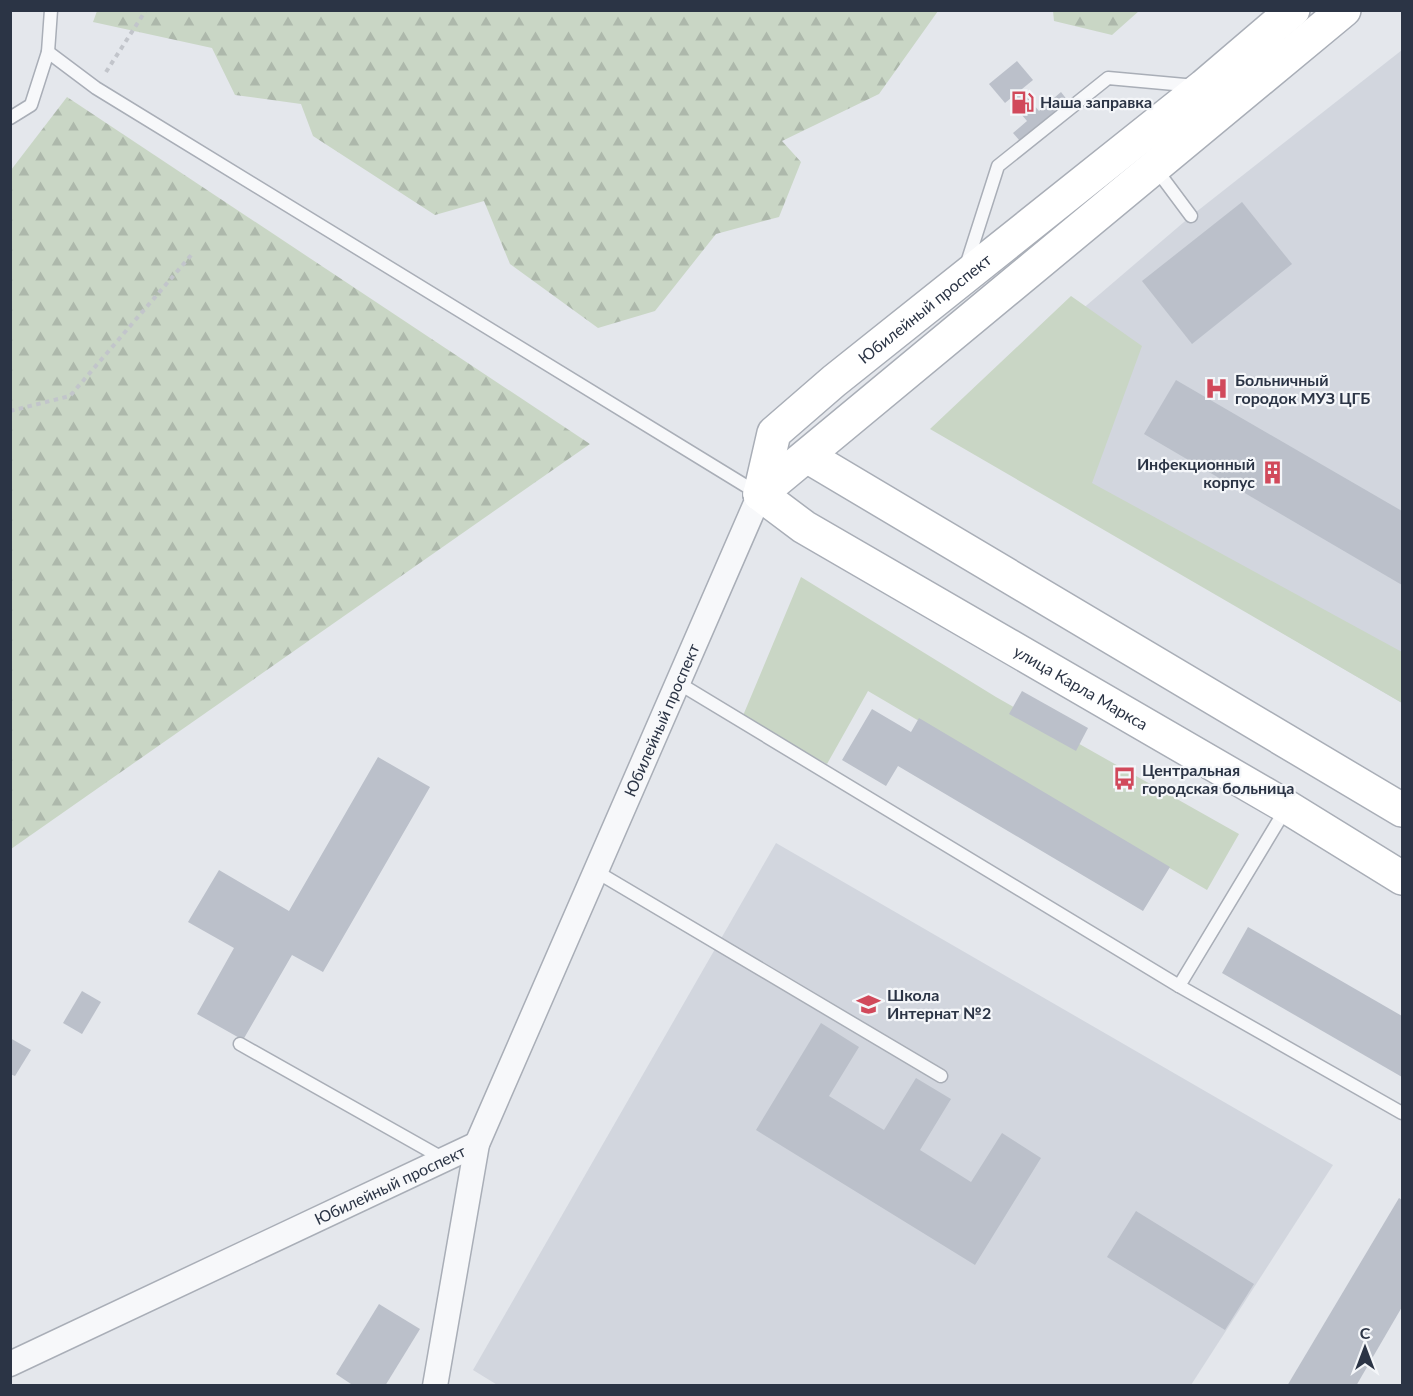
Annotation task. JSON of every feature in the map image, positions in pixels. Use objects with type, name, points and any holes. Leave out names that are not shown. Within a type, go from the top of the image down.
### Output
[{"type":"main road","points":[[760,494],[1156,168],[1301,18],[1344,10]]},
{"type":"main road","name":"Юбилейный проспект","points":[[760,494],[774,433],[834,381],[1204,86],[1301,18]]},
{"type":"main road","points":[[807,456],[1402,810]]},
{"type":"main road","name":"улица Карла Маркса","points":[[760,494],[804,527],[1287,807],[1402,878]]},
{"type":"street","name":"Юбилейный проспект","points":[[10,1364],[477,1144],[680,684],[760,494]]},
{"type":"street","points":[[435,1386],[477,1144]]},
{"type":"lane","points":[[10,118],[31,105],[48,52],[51,10]]},
{"type":"lane","points":[[48,52],[96,87],[760,494]]},
{"type":"lane","points":[[962,280],[998,166],[1108,78],[1204,86]]},
{"type":"lane","points":[[1156,168],[1191,216]]},
{"type":"lane","points":[[680,684],[1179,986],[1402,1113]]},
{"type":"lane","points":[[1179,986],[1287,807]]},
{"type":"lane","points":[[597,872],[941,1076]]},
{"type":"lane","points":[[240,1044],[445,1160]]},
{"type":"path","points":[[96,87],[146,10]]},
{"type":"path","points":[[10,411],[70,396],[193,253]]},
{"type":"shaded area","name":"Больничный городок МУЗ ЦГБ","points":[[1402,50],[1402,703],[989,461],[1073,317],[1191,216]]},
{"type":"shaded area","name":"Школа Интернат №2","points":[[776,843],[1333,1165],[1191,1385],[499,1386],[473,1370]]},
{"type":"green space","points":[[97,10],[938,11],[879,94],[782,141],[801,162],[779,217],[716,234],[655,311],[598,328],[510,264],[484,201],[435,215],[313,136],[301,104],[235,95],[212,48],[93,22]]},
{"type":"green space","points":[[1053,10],[1139,11],[1112,35],[1054,21]]},
{"type":"green space","points":[[67,97],[590,444],[11,849],[11,170]]},
{"type":"green space","points":[[1071,296],[1142,346],[1092,483],[1402,652],[1402,703],[930,429]]},
{"type":"green space","points":[[801,577],[996,697],[1239,834],[1207,890],[868,691],[827,764],[742,718]]},
{"type":"building","points":[[1017,61],[1033,80],[1005,103],[989,84]]},
{"type":"building","points":[[1022,91],[1039,111],[1061,92],[1075,110],[1027,149],[1013,133],[1027,121],[1010,101]]},
{"type":"building","points":[[1242,202],[1292,264],[1192,344],[1142,281]]},
{"type":"building","name":"Инфекционный корпус","points":[[1176,380],[1402,511],[1402,585],[1144,434]]},
{"type":"building","points":[[1022,691],[1088,728],[1076,751],[1009,714]]},
{"type":"building","points":[[872,709],[911,732],[919,718],[1170,867],[1143,911],[898,766],[886,786],[842,760]]},
{"type":"building","points":[[378,757],[430,787],[323,972],[292,955],[243,1040],[197,1014],[234,948],[188,922],[219,870],[289,911]]},
{"type":"building","points":[[1248,927],[1402,1016],[1402,1077],[1222,973]]},
{"type":"building","points":[[82,991],[101,1002],[82,1034],[63,1023]]},
{"type":"building","points":[[821,1023],[859,1047],[829,1096],[884,1130],[916,1078],[951,1099],[920,1150],[971,1182],[1002,1133],[1041,1158],[975,1265],[756,1130]]},
{"type":"building","points":[[10,1038],[31,1050],[15,1076],[10,1074]]},
{"type":"building","points":[[1399,1198],[1402,1200],[1402,1307],[1356,1386],[1287,1386]]},
{"type":"building","points":[[1136,1211],[1254,1284],[1225,1330],[1107,1257]]},
{"type":"building","points":[[379,1304],[420,1329],[385,1386],[354,1386],[336,1374]]},
{"type":"place","name":"Наша заправка","points":[[1022,102]]},
{"type":"place","name":"Больничный городок МУЗ ЦГБ","points":[[1217,389]]},
{"type":"place","name":"Инфекционный корпус","points":[[1273,473]]},
{"type":"place","name":"Центральная городская больница","points":[[1124,779]]},
{"type":"place","name":"Школа Интернат №2","points":[[869,1004]]}]
